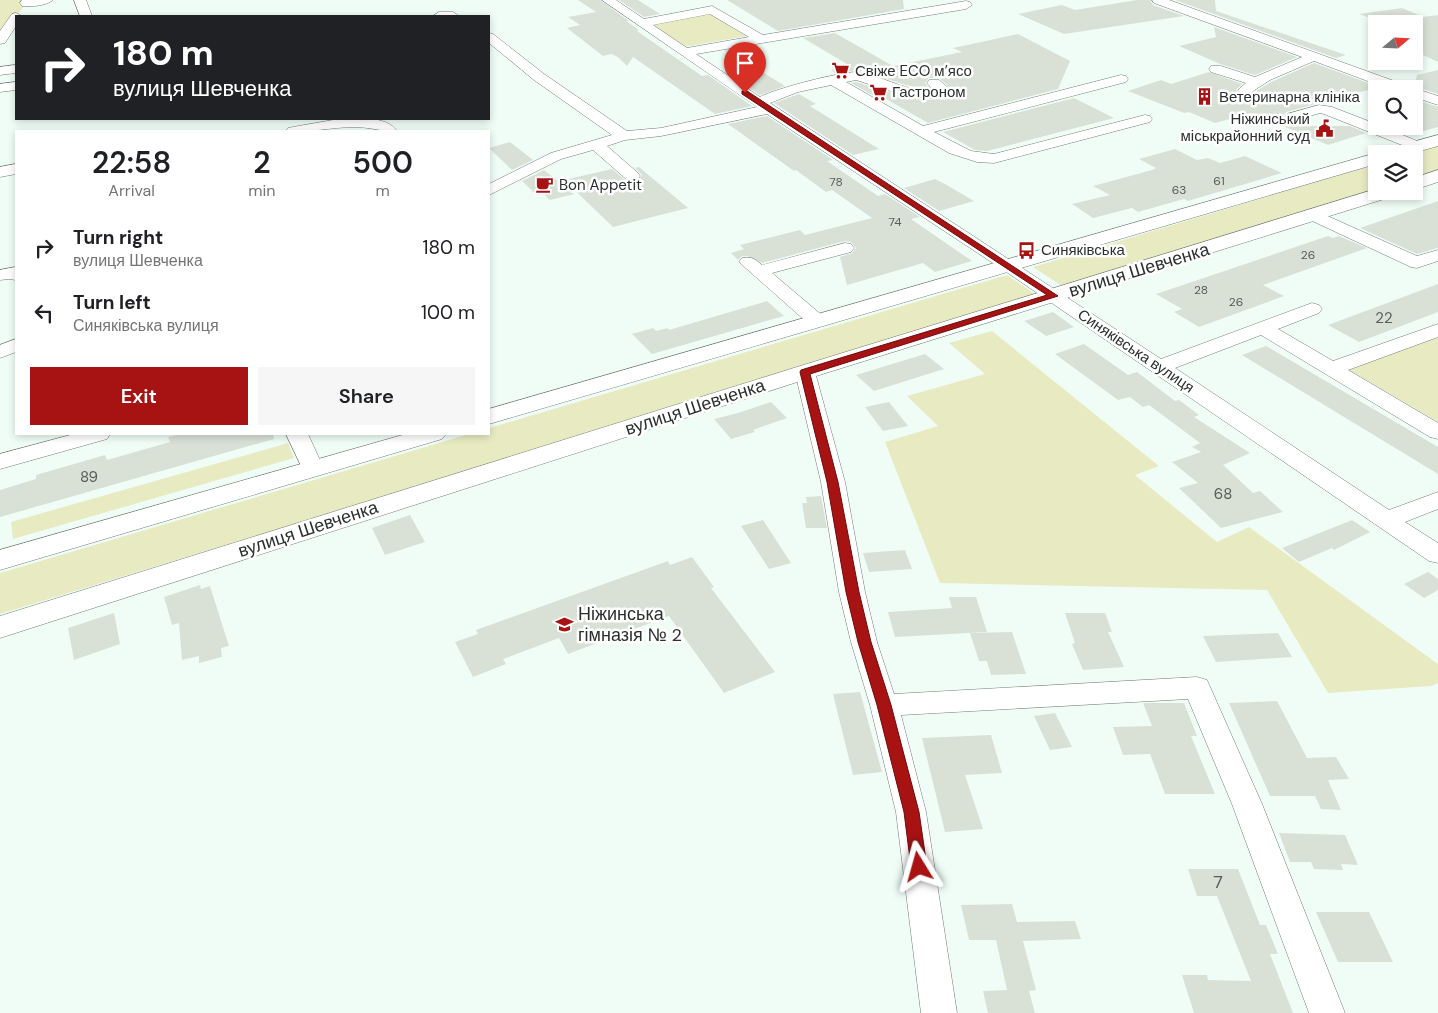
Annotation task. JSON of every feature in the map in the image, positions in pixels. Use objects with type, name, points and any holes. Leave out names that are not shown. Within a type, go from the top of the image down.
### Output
[{"type":"main road","points":[[1420,145],[1438,140]]},
{"type":"main road","points":[[490,417],[1368,160]]},
{"type":"main road","points":[[1423,181],[1438,176]]},
{"type":"main road","name":"вулиця Шевченка","points":[[0,627],[805,372],[1368,198]]},
{"type":"main road","points":[[0,560],[430,435]]},
{"type":"street","points":[[18,15],[27,1],[47,0]]},
{"type":"street","points":[[80,0],[86,15]]},
{"type":"street","name":"Синяківська вулиця","points":[[608,0],[764,106],[1008,265],[1438,554]]},
{"type":"street","points":[[1158,0],[1377,80]]},
{"type":"street","points":[[685,52],[966,5]]},
{"type":"street","points":[[642,23],[712,10],[761,39]]},
{"type":"street","points":[[0,40],[15,20]]},
{"type":"street","points":[[490,37],[539,77],[624,136]]},
{"type":"street","points":[[1216,69],[1250,86],[1312,57]]},
{"type":"street","points":[[0,71],[15,69]]},
{"type":"street","points":[[490,189],[556,156],[624,136],[661,132],[764,106],[780,93],[856,76],[910,92],[932,95],[940,92],[939,86],[934,83]]},
{"type":"street","points":[[920,131],[1121,79]]},
{"type":"street","points":[[834,81],[920,131],[969,156],[993,159],[1145,119]]},
{"type":"street","points":[[0,88],[15,86]]},
{"type":"street","points":[[1423,95],[1438,101]]},
{"type":"street","points":[[1292,117],[1319,109],[1327,110],[1414,145]]},
{"type":"street","points":[[299,130],[337,123],[374,124],[388,130]]},
{"type":"street","points":[[596,144],[632,176]]},
{"type":"street","points":[[0,172],[15,169]]},
{"type":"street","points":[[1314,215],[1417,263],[1436,254]]},
{"type":"street","points":[[817,321],[754,267],[845,248]]},
{"type":"street","points":[[1159,367],[1312,309]]},
{"type":"street","points":[[1263,328],[1438,432]]},
{"type":"street","points":[[1331,369],[1438,330]]},
{"type":"street","points":[[0,352],[15,345]]},
{"type":"street","points":[[805,372],[832,482],[852,592],[864,642],[884,705],[911,812],[939,1013]]},
{"type":"street","points":[[0,462],[95,435]]},
{"type":"street","points":[[297,435],[313,469]]},
{"type":"street","points":[[1387,520],[1438,500]]},
{"type":"street","points":[[884,705],[1197,688],[1247,804],[1327,1013]]},
{"type":"green space","points":[[0,0],[28,0],[18,15],[15,15],[15,19],[0,40]]},
{"type":"green space","points":[[710,14],[746,36],[684,47],[651,24]]},
{"type":"green space","points":[[1438,145],[1438,172],[1423,177],[1423,150]]},
{"type":"green space","points":[[1368,166],[1368,193],[1065,288],[1033,267]]},
{"type":"green space","points":[[1007,275],[1038,296],[0,614],[0,573],[466,435],[490,435],[490,428]]},
{"type":"green space","points":[[992,331],[1159,466],[1135,475],[1217,542],[1249,527],[1438,664],[1438,683],[1431,686],[1328,693],[1267,590],[940,583],[885,442],[938,426],[907,396],[985,374],[949,343]]},
{"type":"green space","points":[[1438,334],[1438,422],[1349,370]]},
{"type":"green space","points":[[288,443],[294,458],[13,539],[11,522]]},
{"type":"building","points":[[578,0],[600,0],[629,21],[626,21],[639,30],[637,31],[702,76],[708,75],[752,106],[715,114],[633,57],[627,66],[612,54],[603,56],[567,28],[580,25],[568,17],[596,12]]},
{"type":"building","points":[[619,0],[638,0],[660,14],[644,17]]},
{"type":"building","points":[[727,0],[903,0],[904,9],[778,31]]},
{"type":"building","points":[[1137,0],[1150,0],[1153,5],[1184,16],[1064,34],[1018,14],[1062,5],[1075,10]]},
{"type":"building","points":[[1175,0],[1215,0],[1216,11],[1346,55],[1336,58]]},
{"type":"building","points":[[1402,8],[1418,15],[1368,15],[1368,17],[1359,14]]},
{"type":"building","points":[[1438,15],[1438,62],[1423,55],[1423,17]]},
{"type":"building","points":[[1214,27],[1297,57],[1255,75],[1220,64],[1179,46],[1216,37]]},
{"type":"building","points":[[835,33],[893,66],[962,52],[953,48],[1018,34],[1070,61],[1058,89],[928,123],[879,95],[874,96],[851,83],[856,82],[903,96],[929,100],[948,94],[947,85],[939,78],[929,78],[925,83],[929,88],[924,89],[858,70],[835,73],[831,70],[852,67],[803,38]]},
{"type":"building","points":[[1314,63],[1368,83],[1368,90],[1286,112],[1284,115],[1268,120],[1252,113],[1215,123],[1128,91],[1161,80],[1171,84],[1209,72],[1242,84],[1236,90],[1238,94],[1250,95],[1271,82]]},
{"type":"building","points":[[751,66],[785,86],[760,95],[725,72]]},
{"type":"building","points":[[1438,70],[1438,94],[1423,89],[1423,80],[1416,80],[1417,75]]},
{"type":"building","points":[[799,94],[816,104],[810,106],[879,149],[853,155],[774,103]]},
{"type":"building","points":[[1074,98],[1114,118],[987,151],[975,150],[943,132]]},
{"type":"building","points":[[1423,102],[1438,107],[1438,127],[1424,131]]},
{"type":"building","points":[[767,116],[833,160],[827,161],[878,196],[885,194],[920,217],[911,219],[972,261],[935,272],[923,263],[847,285],[840,257],[852,253],[856,248],[851,242],[845,241],[762,263],[748,256],[742,256],[738,260],[731,253],[744,249],[740,245],[800,230],[805,235],[872,218],[832,190],[826,192],[728,124]]},
{"type":"building","points":[[1283,126],[1350,126],[1366,133],[1328,145]]},
{"type":"building","points":[[510,142],[533,160],[512,170],[490,148]]},
{"type":"building","points":[[1175,149],[1197,160],[1208,158],[1220,163],[1245,156],[1282,173],[1188,201],[1184,199],[1138,212],[1132,208],[1093,218],[1072,204],[1110,195],[1093,186],[1152,170],[1156,168],[1139,159]]},
{"type":"building","points":[[639,167],[688,208],[613,227],[564,180],[612,169],[625,180],[638,181],[642,175],[635,168]]},
{"type":"building","points":[[544,170],[574,194],[550,200],[543,193],[537,195],[522,181]]},
{"type":"building","points":[[935,179],[974,201],[939,211],[904,188]]},
{"type":"building","points":[[1438,201],[1438,248],[1417,254],[1360,228]]},
{"type":"building","points":[[1328,236],[1333,238],[1339,236],[1367,248],[1263,285],[1284,296],[1199,327],[1174,312],[1182,309],[1156,294]]},
{"type":"building","points":[[1438,284],[1438,312],[1359,342],[1328,325]]},
{"type":"building","points":[[767,301],[784,316],[652,354],[632,334],[653,328],[656,331],[668,328],[669,330]]},
{"type":"building","points":[[1053,312],[1074,327],[1046,336],[1024,321]]},
{"type":"building","points":[[1084,344],[1128,375],[1137,372],[1175,401],[1179,400],[1199,415],[1194,417],[1250,453],[1223,465],[1253,493],[1260,491],[1283,512],[1221,528],[1179,488],[1198,483],[1172,462],[1201,452],[1192,447],[1200,443],[1149,405],[1143,407],[1130,397],[1118,400],[1055,354]]},
{"type":"building","points":[[1266,346],[1438,447],[1438,474],[1242,355]]},
{"type":"building","points":[[925,354],[944,369],[874,391],[856,375]]},
{"type":"building","points":[[771,402],[787,418],[753,430],[755,432],[731,439],[714,419],[738,413]]},
{"type":"building","points":[[889,402],[908,426],[883,431],[865,407]]},
{"type":"building","points":[[177,435],[273,435],[274,439],[0,517],[0,490],[36,479],[36,475],[105,455],[107,460],[170,442],[168,437]]},
{"type":"building","points":[[821,496],[827,528],[806,528],[802,503],[807,503],[806,497]]},
{"type":"building","points":[[410,515],[425,542],[385,555],[372,528]]},
{"type":"building","points":[[763,520],[791,563],[769,569],[741,526]]},
{"type":"building","points":[[1352,520],[1370,532],[1334,550],[1332,548],[1299,562],[1282,548]]},
{"type":"building","points":[[905,550],[912,569],[869,572],[863,553]]},
{"type":"building","name":"Ніжинська гімназія № 2","points":[[692,557],[714,587],[711,588],[775,672],[724,693],[669,616],[568,654],[559,638],[503,659],[506,664],[473,677],[455,642],[478,634],[476,630],[668,561],[670,565]]},
{"type":"building","points":[[1428,572],[1438,579],[1438,590],[1424,598],[1404,584]]},
{"type":"building","points":[[200,585],[201,589],[210,586],[229,646],[221,648],[222,657],[199,663],[199,656],[182,660],[179,623],[172,625],[164,597]]},
{"type":"building","points":[[949,597],[976,597],[987,632],[895,637],[888,612],[952,608]]},
{"type":"building","points":[[114,613],[120,644],[74,660],[68,628]]},
{"type":"building","points":[[1065,613],[1105,613],[1112,632],[1108,632],[1124,667],[1083,670],[1072,644],[1075,643]]},
{"type":"building","points":[[1012,632],[1026,674],[991,675],[987,661],[979,661],[970,633]]},
{"type":"building","points":[[1278,633],[1292,657],[1216,662],[1203,636]]},
{"type":"building","points":[[860,692],[882,772],[853,775],[833,694]]},
{"type":"building","points":[[1277,701],[1307,758],[1336,757],[1349,779],[1328,780],[1341,810],[1321,809],[1315,796],[1270,796],[1229,703]]},
{"type":"building","points":[[1143,703],[1184,703],[1197,736],[1191,736],[1215,794],[1165,794],[1150,754],[1123,755],[1113,727],[1152,726]]},
{"type":"building","points":[[1055,713],[1072,747],[1050,750],[1034,716]]},
{"type":"building","points":[[991,735],[1002,773],[965,775],[983,829],[945,832],[922,738]]},
{"type":"building","points":[[1279,833],[1345,835],[1358,865],[1341,864],[1343,870],[1314,869],[1311,862],[1290,862]]},
{"type":"building","points":[[1188,869],[1238,869],[1260,925],[1266,925],[1278,954],[1270,954],[1293,1013],[1194,1013],[1182,975],[1207,975],[1208,980],[1251,981],[1217,896],[1197,896]]},
{"type":"building","points":[[1012,904],[1017,922],[1075,921],[1081,939],[1023,941],[1036,990],[1029,991],[1035,1013],[988,1013],[983,991],[1007,990],[996,940],[969,940],[961,905]]},
{"type":"building","points":[[1316,912],[1369,912],[1393,962],[1338,962]]},
{"type":"place","name":"Свіже ECO м’ясо","points":[[841,71]]},
{"type":"place","name":"Гастроном","points":[[878,92]]},
{"type":"place","name":"Ветеринарна клініка","points":[[1205,97]]},
{"type":"place","name":"Ніжинський міськрайонний суд","points":[[1324,128]]},
{"type":"place","name":"Bon Appetit","points":[[545,185]]},
{"type":"place","name":"Синяківська","points":[[1027,250]]},
{"type":"place","name":"Ніжинська гімназія № 2","points":[[564,624]]},
{"type":"route","points":[[745,93],[1054,296],[805,372],[832,482],[852,592],[864,642],[884,705],[911,812],[919,867]]}]
